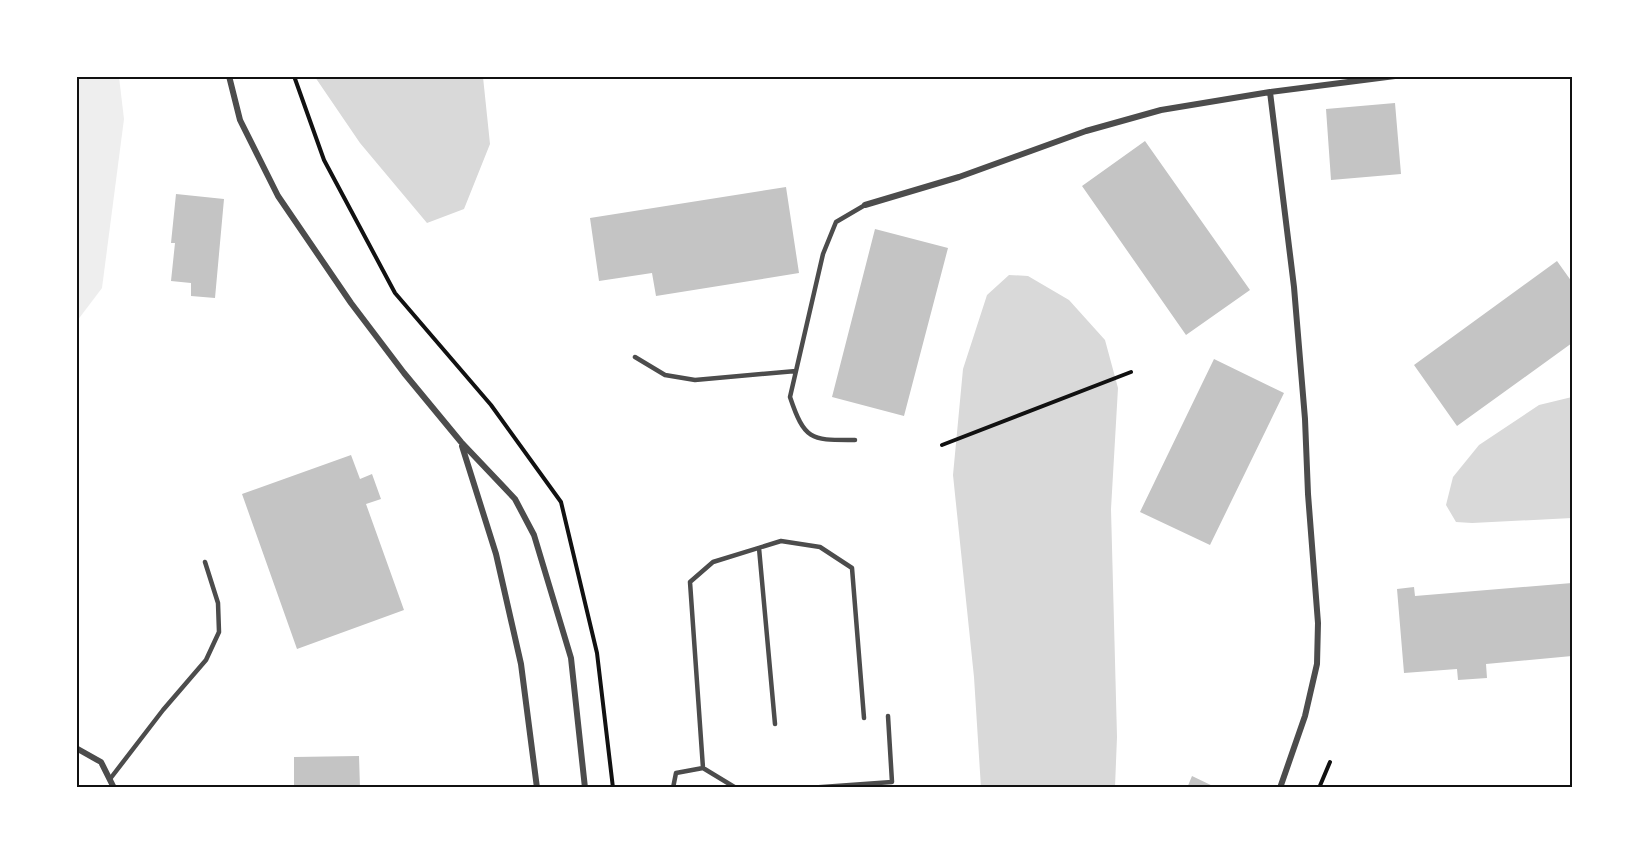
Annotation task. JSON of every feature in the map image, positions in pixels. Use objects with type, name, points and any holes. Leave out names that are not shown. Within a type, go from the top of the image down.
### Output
[{"type":"street","points":[[229,76],[240,120],[278,196],[351,303],[404,373],[461,442],[515,499],[534,535],[571,658],[585,788]]},
{"type":"street","points":[[658,76],[697,76]]},
{"type":"street","points":[[865,205],[959,177],[1086,131],[1161,110],[1270,92],[1395,76]]},
{"type":"street","points":[[1270,92],[1294,287],[1318,623],[1317,664],[1305,716],[1280,788]]},
{"type":"street","points":[[461,442],[496,554],[521,664],[537,788]]},
{"type":"street","points":[[76,748],[101,762],[114,788]]},
{"type":"lane","points":[[855,440],[818,440],[806,431],[796,415],[790,398],[823,254],[836,222],[865,205]]},
{"type":"lane","points":[[635,357],[665,375],[694,380],[796,371]]},
{"type":"lane","points":[[704,768],[690,582],[713,562],[781,541],[820,547],[852,568],[864,718]]},
{"type":"lane","points":[[759,548],[775,724]]},
{"type":"lane","points":[[110,779],[206,660],[219,632],[218,603],[205,562]]},
{"type":"lane","points":[[808,788],[892,782],[888,716]]},
{"type":"lane","points":[[673,788],[676,773],[704,768],[736,788]]},
{"type":"path","points":[[294,76],[324,160],[394,293],[491,405],[561,502],[597,652],[613,788]]},
{"type":"path","points":[[942,445],[1131,372]]},
{"type":"path","points":[[1319,788],[1330,762]]},
{"type":"shaded area","points":[[77,76],[119,77],[124,119],[102,288],[77,321]]},
{"type":"shaded area","points":[[315,77],[483,77],[490,144],[464,209],[427,223],[360,143]]},
{"type":"shaded area","points":[[1009,275],[1028,276],[1069,300],[1105,340],[1118,388],[1111,509],[1117,737],[1115,787],[981,788],[974,677],[953,475],[963,369],[987,295]]},
{"type":"shaded area","points":[[1572,397],[1572,518],[1456,522],[1446,505],[1453,477],[1479,445],[1539,405]]},
{"type":"building","points":[[1395,103],[1401,174],[1331,180],[1326,109]]},
{"type":"building","points":[[1145,141],[1250,290],[1186,335],[1082,186]]},
{"type":"building","points":[[786,187],[799,273],[656,296],[652,273],[599,281],[590,218]]},
{"type":"building","points":[[176,194],[224,199],[215,298],[191,296],[191,283],[171,281],[175,243],[171,243]]},
{"type":"building","points":[[875,229],[948,248],[904,416],[832,397]]},
{"type":"building","points":[[1557,261],[1572,282],[1572,343],[1457,426],[1414,365]]},
{"type":"building","points":[[1214,359],[1284,393],[1210,545],[1140,512]]},
{"type":"building","points":[[351,455],[360,479],[372,474],[381,499],[366,504],[404,610],[297,649],[242,494]]},
{"type":"building","points":[[1572,583],[1572,656],[1486,664],[1487,678],[1458,680],[1457,669],[1404,673],[1397,589],[1414,587],[1415,596]]},
{"type":"building","points":[[359,756],[360,788],[294,788],[294,757]]},
{"type":"building","points":[[1192,776],[1217,788],[1187,788]]}]
